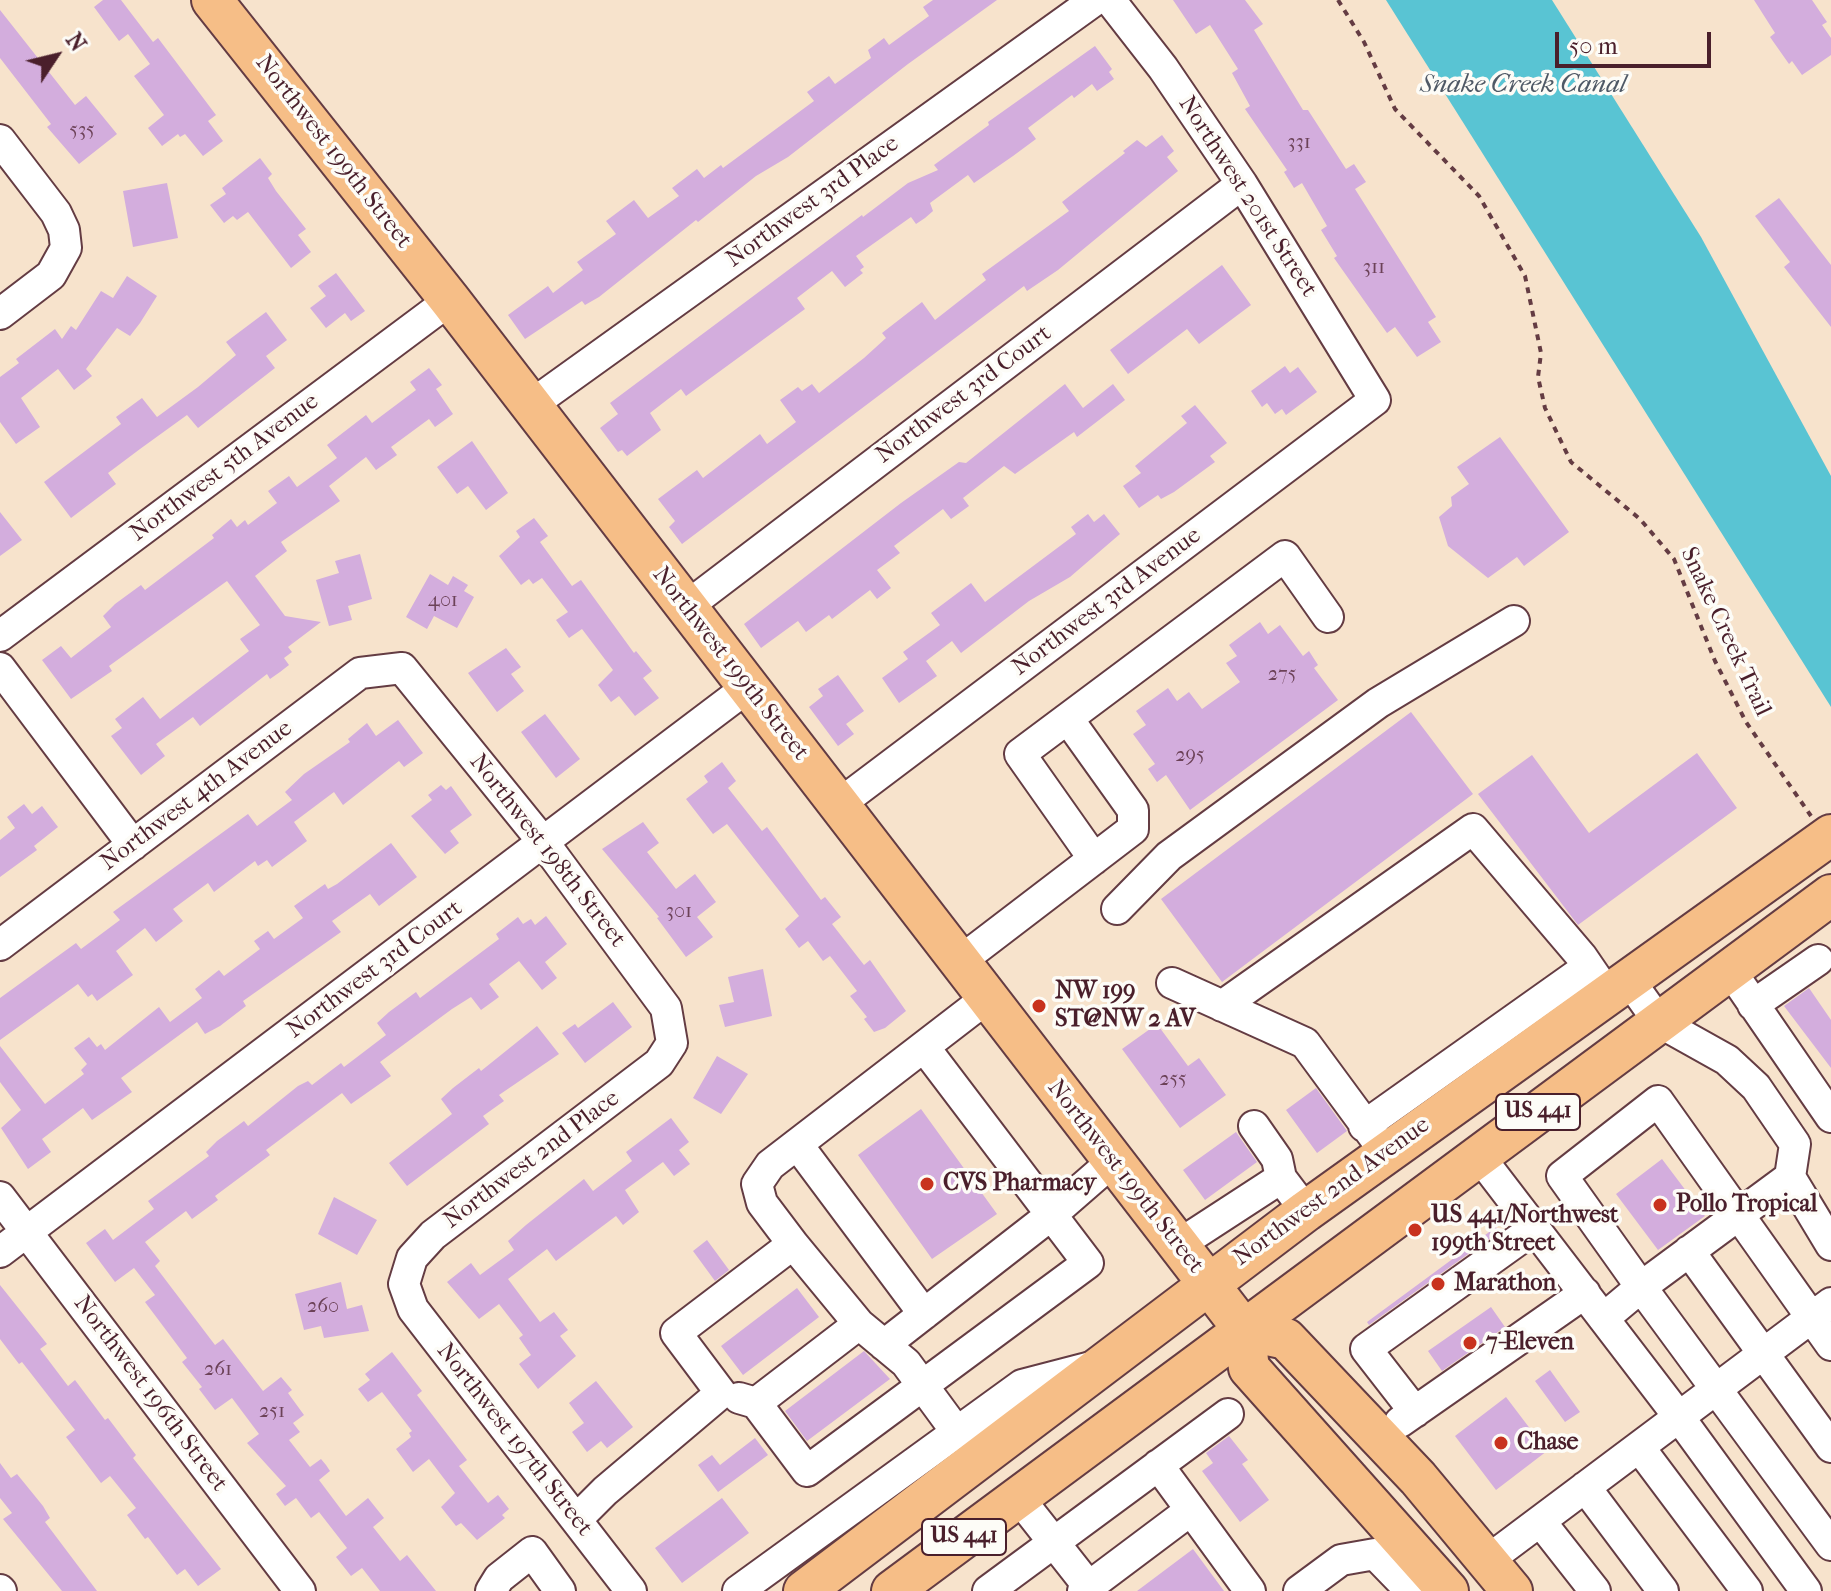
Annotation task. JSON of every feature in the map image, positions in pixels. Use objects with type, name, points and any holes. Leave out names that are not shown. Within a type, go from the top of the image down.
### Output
[{"type":"main road","name":"Northwest 199th Street","points":[[212,0],[450,300],[1244,1330],[1249,1368],[1448,1591]]},
{"type":"main road","name":"Northwest 2nd Avenue","points":[[804,1591],[1306,1211],[1375,1139],[1829,836]]},
{"type":"main road","name":"US 441","points":[[892,1591],[1831,895]]},
{"type":"main road","points":[[1244,1330],[1286,1339],[1379,1437],[1512,1591]]},
{"type":"street","name":"Northwest 3rd Place","points":[[531,405],[1095,0]]},
{"type":"street","name":"Northwest 201st Street","points":[[1110,0],[1163,68],[1242,184],[1375,400]]},
{"type":"street","points":[[0,140],[56,213],[64,230],[66,248],[51,275],[0,314]]},
{"type":"street","name":"Northwest 3rd Court","points":[[686,607],[1242,184]]},
{"type":"street","name":"Northwest 5th Avenue","points":[[0,636],[450,300]]},
{"type":"street","name":"Northwest 3rd Avenue","points":[[838,805],[1375,400]]},
{"type":"street","points":[[1094,859],[1020,754],[1285,556],[1328,617]]},
{"type":"street","points":[[1117,909],[1169,856],[1378,703],[1514,621]]},
{"type":"street","points":[[0,668],[133,845]]},
{"type":"street","name":"Northwest 4th Avenue","points":[[0,945],[360,673],[402,668]]},
{"type":"street","name":"Northwest 198th Street","points":[[402,668],[544,843],[666,1008],[672,1043]]},
{"type":"street","name":"Northwest 3rd Court","points":[[0,1252],[748,687]]},
{"type":"street","points":[[959,962],[1133,829],[1133,810],[1068,719]]},
{"type":"street","points":[[1222,1006],[1473,829],[1608,981],[1659,1022],[1727,1060],[1756,1087],[1795,1144],[1790,1177],[1831,1245]]},
{"type":"street","points":[[1753,1005],[1824,969],[1792,923]]},
{"type":"street","points":[[1730,970],[1831,1117],[1795,1144]]},
{"type":"street","points":[[1172,983],[1305,1043],[1375,1139]]},
{"type":"street","points":[[956,1431],[906,1363],[859,1324],[793,1244],[762,1203],[757,1184],[770,1165],[987,998]]},
{"type":"street","name":"Northwest 2nd Place","points":[[404,1284],[412,1258],[433,1235],[659,1063],[672,1043]]},
{"type":"street","points":[[793,1244],[676,1333],[721,1393],[756,1403],[807,1471],[1088,1263],[924,1047]]},
{"type":"street","points":[[1831,1345],[1820,1310],[1740,1213],[1658,1101],[1562,1176],[1831,1545]]},
{"type":"street","points":[[1254,1126],[1277,1159],[1281,1178],[1306,1211]]},
{"type":"street","points":[[797,1144],[924,1314]]},
{"type":"street","points":[[1479,1156],[1679,1417],[1806,1591]]},
{"type":"street","points":[[884,1345],[1051,1215],[1113,1161]]},
{"type":"street","points":[[1604,1318],[1790,1177]]},
{"type":"street","points":[[1178,1245],[1281,1178]]},
{"type":"street","name":"Northwest 196th Street","points":[[0,1197],[300,1591]]},
{"type":"street","points":[[1415,1412],[1366,1349],[1535,1228]]},
{"type":"street","points":[[1689,1251],[1831,1447]]},
{"type":"street","name":"Northwest 197th Street","points":[[404,1284],[413,1309],[631,1591]]},
{"type":"street","points":[[1379,1437],[1585,1293]]},
{"type":"street","points":[[1488,1560],[1820,1310]]},
{"type":"street","points":[[756,1403],[859,1324]]},
{"type":"street","points":[[738,1591],[1022,1385],[1101,1365]]},
{"type":"street","points":[[576,1520],[605,1491],[721,1393]]},
{"type":"street","points":[[988,1591],[1228,1414]]},
{"type":"street","points":[[1639,1447],[1747,1591]]},
{"type":"street","points":[[1158,1465],[1250,1591]]},
{"type":"street","points":[[1585,1487],[1663,1591]]},
{"type":"street","points":[[1018,1497],[1055,1542],[1086,1589],[1191,1510]]},
{"type":"street","points":[[1540,1521],[1595,1591]]},
{"type":"street","points":[[491,1591],[499,1578],[532,1552],[560,1591]]},
{"type":"street","points":[[1299,1591],[1341,1560],[1375,1554],[1411,1591]]},
{"type":"path","name":"Snake Creek Trail","points":[[1338,0],[1364,42],[1395,109],[1479,196],[1525,276],[1541,353],[1538,377],[1545,408],[1571,462],[1640,519],[1674,559],[1715,661],[1746,722],[1829,836]]},
{"type":"water","name":"Snake Creek Canal","points":[[1386,0],[1552,0],[1701,237],[1831,476],[1831,707]]},
{"type":"building","points":[[103,0],[121,0],[153,42],[158,38],[216,115],[208,121],[223,141],[203,156],[185,134],[180,137],[178,134],[162,146],[148,128],[164,115],[134,76],[150,64],[128,34],[119,41],[94,7]]},
{"type":"building","points":[[933,0],[997,0],[788,157],[756,176],[698,222],[696,220],[599,297],[585,305],[582,301],[525,339],[508,315],[548,286],[553,293],[583,270],[577,262],[616,234],[606,221],[634,200],[648,218],[679,196],[672,188],[697,169],[704,178],[721,165],[723,168],[814,101],[807,92],[829,76],[835,84],[871,58],[868,50],[884,38],[889,45],[929,16],[923,7]]},
{"type":"building","points":[[1173,0],[1245,0],[1263,24],[1254,30],[1303,110],[1308,110],[1346,169],[1354,164],[1366,182],[1355,189],[1436,317],[1428,322],[1441,342],[1417,357],[1395,327],[1387,333],[1334,258],[1337,256],[1321,230],[1327,226],[1302,183],[1294,188],[1284,172],[1287,170],[1245,109],[1250,106],[1232,73],[1238,69],[1210,25],[1196,34]]},
{"type":"building","points":[[1754,0],[1812,0],[1827,22],[1822,25],[1831,38],[1831,55],[1802,75],[1792,61],[1789,64],[1770,37],[1775,33]]},
{"type":"building","points":[[0,10],[75,105],[86,96],[117,134],[79,164],[47,127],[51,124],[0,58]]},
{"type":"building","points":[[1095,46],[1112,69],[1109,72],[1114,79],[1097,91],[1092,84],[1074,98],[1072,95],[1028,128],[1036,139],[974,183],[968,175],[930,203],[933,211],[925,218],[916,224],[911,217],[856,256],[864,267],[860,270],[863,273],[845,287],[832,271],[797,298],[805,309],[686,396],[681,389],[650,413],[661,430],[627,456],[622,450],[618,452],[600,428],[618,414],[610,403],[862,215],[908,183],[938,170],[934,165],[989,125],[988,122]]},
{"type":"building","points":[[1162,135],[1174,151],[1167,157],[1178,171],[1058,270],[1027,291],[1024,286],[682,544],[669,527],[675,521],[658,499],[697,470],[703,478],[760,434],[767,444],[796,422],[780,400],[798,387],[802,391],[812,384],[819,393],[864,358],[886,338],[882,333],[922,302],[935,320],[986,280],[982,274],[1069,211],[1062,202],[1125,153],[1123,151],[1137,140],[1146,147]]},
{"type":"building","points":[[260,158],[272,174],[268,178],[276,191],[306,229],[298,235],[311,252],[291,268],[248,212],[237,220],[233,216],[224,223],[210,205],[226,194],[222,188]]},
{"type":"building","points":[[167,183],[178,238],[133,247],[123,191]]},
{"type":"building","points":[[1779,198],[1831,265],[1831,327],[1784,267],[1790,262],[1755,216]]},
{"type":"building","points":[[1222,265],[1251,305],[1199,344],[1187,329],[1128,374],[1110,350]]},
{"type":"building","points":[[336,273],[365,311],[351,321],[345,313],[326,328],[310,308],[326,296],[318,286]]},
{"type":"building","points":[[127,276],[157,296],[140,323],[130,336],[117,328],[86,369],[92,376],[74,390],[58,369],[21,398],[40,427],[16,444],[0,422],[0,377],[19,363],[16,359],[55,329],[62,339],[71,326],[76,330],[101,291],[113,298]]},
{"type":"building","points":[[266,312],[287,340],[266,356],[275,368],[198,428],[187,415],[140,449],[108,473],[116,484],[71,518],[44,482],[121,424],[116,417],[142,398],[157,417],[198,387],[236,355],[226,342]]},
{"type":"building","points":[[1285,366],[1290,373],[1298,367],[1317,392],[1286,415],[1282,409],[1275,414],[1267,403],[1262,407],[1251,391]]},
{"type":"building","points":[[429,368],[442,385],[436,389],[453,414],[435,427],[429,419],[391,447],[397,455],[376,470],[366,457],[329,486],[340,501],[281,542],[287,551],[255,576],[285,616],[321,622],[288,647],[292,652],[284,658],[289,665],[280,672],[270,679],[267,674],[200,726],[193,717],[156,744],[165,756],[141,775],[111,736],[122,728],[115,719],[143,697],[160,719],[249,651],[240,639],[260,625],[227,581],[109,666],[112,671],[71,699],[42,660],[61,646],[71,658],[111,627],[103,616],[115,604],[141,585],[145,590],[214,538],[212,535],[231,519],[237,527],[245,520],[248,525],[277,503],[268,491],[289,476],[297,487],[337,458],[327,445],[366,415],[372,423],[416,390],[410,382]]},
{"type":"building","points":[[1065,384],[1083,408],[1113,384],[1125,400],[1077,437],[1074,432],[1015,474],[1004,466],[963,498],[969,506],[951,519],[943,509],[894,546],[900,553],[877,570],[891,588],[877,599],[870,590],[832,619],[829,615],[806,632],[798,621],[761,648],[744,624],[901,503],[959,462],[966,463]]},
{"type":"building","points":[[1195,405],[1227,443],[1210,456],[1215,462],[1174,492],[1161,499],[1158,495],[1139,508],[1123,486],[1141,473],[1135,466],[1187,423],[1181,416]]},
{"type":"building","points":[[1500,437],[1569,532],[1524,566],[1517,557],[1488,578],[1448,546],[1439,517],[1452,506],[1451,497],[1469,484],[1457,467]]},
{"type":"building","points":[[472,441],[508,493],[486,510],[468,486],[457,494],[437,467]]},
{"type":"building","points":[[0,512],[22,540],[0,556]]},
{"type":"building","points":[[1088,514],[1094,522],[1104,514],[1120,534],[1070,577],[1029,601],[961,653],[952,641],[926,661],[937,676],[899,703],[882,678],[908,659],[903,652],[940,625],[931,613],[971,583],[985,602],[1076,534],[1071,527]]},
{"type":"building","points":[[534,518],[548,536],[540,542],[572,586],[581,580],[634,653],[636,651],[652,671],[643,678],[659,698],[635,716],[619,696],[611,702],[598,685],[613,670],[582,629],[569,638],[556,620],[568,612],[542,578],[533,584],[529,579],[521,585],[499,556],[520,537],[516,531]]},
{"type":"building","points":[[360,554],[372,599],[348,606],[352,620],[329,626],[316,580],[339,573],[335,561]]},
{"type":"building","points":[[430,574],[448,585],[453,576],[468,585],[464,591],[474,597],[457,628],[434,616],[427,629],[406,617]]},
{"type":"building","points":[[1260,622],[1268,634],[1280,625],[1303,656],[1309,651],[1318,665],[1314,668],[1338,700],[1190,810],[1166,775],[1157,782],[1148,769],[1155,764],[1133,734],[1146,725],[1136,711],[1168,688],[1177,701],[1189,692],[1202,709],[1240,682],[1226,663],[1237,656],[1229,645]]},
{"type":"building","points":[[506,648],[521,667],[511,674],[524,691],[497,712],[468,673]]},
{"type":"building","points":[[838,675],[864,711],[846,724],[854,734],[838,746],[809,707],[823,696],[818,689]]},
{"type":"building","points":[[1411,712],[1473,794],[1222,982],[1161,899]]},
{"type":"building","points":[[545,714],[580,759],[556,778],[521,732]]},
{"type":"building","points":[[398,720],[423,753],[404,767],[399,761],[343,805],[334,792],[294,822],[307,841],[272,867],[267,860],[258,866],[255,861],[214,892],[208,883],[173,909],[183,921],[156,942],[145,928],[116,951],[133,975],[97,1001],[92,994],[88,997],[78,984],[0,1040],[0,998],[76,943],[81,949],[120,920],[113,912],[248,814],[257,826],[292,800],[285,792],[304,774],[350,742],[348,739],[367,723],[376,736]]},
{"type":"building","points":[[1697,753],[1737,808],[1578,925],[1478,794],[1532,755],[1589,833]]},
{"type":"building","points":[[722,762],[736,781],[728,788],[762,831],[767,827],[821,900],[825,897],[841,917],[832,924],[864,965],[870,960],[906,1011],[885,1028],[874,1032],[864,1019],[867,1017],[850,996],[857,991],[830,956],[823,961],[808,941],[799,948],[785,929],[799,916],[727,824],[713,834],[686,799],[708,782],[704,776]]},
{"type":"building","points":[[441,785],[446,790],[451,786],[472,815],[450,831],[459,843],[445,854],[411,816],[432,800],[428,795]]},
{"type":"building","points":[[24,804],[32,814],[42,806],[58,827],[34,846],[37,850],[0,877],[0,840],[15,828],[7,817]]},
{"type":"building","points":[[643,822],[659,843],[647,852],[676,889],[695,874],[716,902],[697,917],[713,937],[686,957],[659,917],[602,849]]},
{"type":"building","points":[[391,843],[417,877],[379,906],[370,894],[332,921],[341,932],[243,1001],[246,1006],[220,1026],[205,1034],[197,1022],[121,1078],[132,1092],[92,1120],[83,1108],[42,1139],[51,1152],[28,1169],[1,1128],[21,1110],[0,1082],[0,1046],[45,1104],[84,1074],[81,1070],[87,1064],[74,1048],[89,1037],[97,1047],[101,1044],[105,1050],[159,1007],[170,1022],[202,998],[195,989],[219,970],[224,976],[260,949],[254,941],[268,931],[274,939],[303,918],[294,906],[325,884],[328,889],[337,884]]},
{"type":"building","points":[[546,916],[567,944],[545,962],[557,978],[542,990],[519,961],[489,984],[499,997],[481,1010],[471,997],[452,1009],[380,1062],[391,1076],[351,1104],[342,1093],[266,1150],[270,1155],[215,1196],[218,1200],[192,1219],[186,1211],[145,1242],[160,1261],[155,1266],[215,1345],[223,1339],[263,1391],[281,1377],[292,1390],[288,1393],[304,1415],[293,1423],[300,1432],[289,1440],[310,1467],[321,1459],[326,1465],[330,1471],[319,1480],[346,1516],[368,1498],[384,1518],[373,1527],[400,1561],[407,1555],[436,1591],[380,1591],[362,1568],[351,1576],[336,1557],[347,1548],[319,1512],[311,1518],[296,1498],[285,1506],[276,1494],[286,1486],[247,1443],[259,1434],[232,1398],[215,1410],[199,1389],[202,1387],[182,1362],[187,1358],[145,1302],[155,1295],[134,1268],[115,1282],[86,1243],[105,1229],[113,1240],[154,1209],[148,1201],[209,1156],[206,1152],[217,1141],[244,1121],[248,1126],[298,1086],[308,1081],[312,1085],[341,1063],[344,1067],[386,1035],[377,1023],[389,1012],[416,992],[420,998],[499,939],[496,934],[518,917],[523,924],[531,919],[535,925]]},
{"type":"building","points":[[763,969],[772,1016],[725,1027],[719,1005],[734,1002],[728,977]]},
{"type":"building","points":[[1809,988],[1831,1020],[1831,1068],[1784,1006]]},
{"type":"building","points":[[613,1002],[632,1027],[585,1063],[562,1033],[575,1024],[578,1028]]},
{"type":"building","points":[[1157,1024],[1188,1066],[1199,1058],[1226,1095],[1180,1128],[1122,1049]]},
{"type":"building","points":[[537,1026],[559,1054],[499,1095],[504,1101],[483,1116],[489,1124],[407,1186],[389,1163],[452,1114],[441,1099]]},
{"type":"building","points":[[717,1056],[748,1074],[721,1114],[693,1098]]},
{"type":"building","points":[[1316,1088],[1347,1131],[1317,1153],[1286,1110]]},
{"type":"building","name":"CVS Pharmacy","points":[[921,1109],[997,1214],[932,1259],[858,1155]]},
{"type":"building","points":[[671,1118],[689,1142],[679,1150],[690,1164],[674,1176],[663,1162],[625,1190],[639,1212],[623,1225],[616,1216],[556,1261],[547,1249],[508,1279],[540,1322],[554,1312],[568,1330],[560,1336],[576,1356],[538,1389],[519,1364],[531,1355],[519,1338],[523,1335],[499,1304],[479,1319],[447,1282],[471,1263],[480,1275],[514,1250],[508,1241],[526,1225],[584,1179],[593,1191],[632,1161],[626,1152]]},
{"type":"building","points":[[1236,1132],[1257,1162],[1205,1200],[1183,1170]]},
{"type":"building","name":"Pollo Tropical","points":[[1662,1159],[1705,1216],[1658,1250],[1616,1194]]},
{"type":"building","points":[[334,1197],[377,1220],[357,1255],[318,1234]]},
{"type":"building","points":[[1496,1227],[1499,1232],[1369,1325],[1367,1322]]},
{"type":"building","points":[[707,1240],[729,1270],[715,1281],[693,1251]]},
{"type":"building","points":[[341,1282],[347,1309],[362,1305],[369,1331],[324,1338],[321,1326],[304,1330],[295,1294]]},
{"type":"building","points":[[0,1285],[47,1344],[40,1349],[68,1386],[75,1380],[105,1420],[108,1418],[136,1455],[133,1458],[221,1569],[198,1586],[185,1569],[177,1575],[148,1537],[145,1539],[127,1515],[136,1508],[110,1476],[101,1483],[66,1437],[75,1430],[0,1339]]},
{"type":"building","points":[[797,1288],[819,1317],[743,1375],[721,1346]]},
{"type":"building","name":"7-Eleven","points":[[1491,1307],[1505,1327],[1442,1371],[1428,1351]]},
{"type":"building","points":[[864,1351],[890,1379],[807,1441],[785,1411]]},
{"type":"building","points":[[392,1352],[422,1391],[417,1395],[467,1460],[459,1466],[488,1503],[498,1495],[509,1509],[502,1515],[505,1518],[477,1540],[461,1523],[456,1526],[441,1507],[455,1493],[429,1459],[413,1472],[396,1449],[411,1437],[409,1433],[412,1431],[382,1392],[368,1402],[358,1389],[370,1380],[365,1374]]},
{"type":"building","points":[[1550,1370],[1580,1412],[1565,1422],[1535,1381]]},
{"type":"building","points":[[596,1381],[633,1427],[607,1448],[601,1441],[587,1452],[572,1432],[584,1423],[569,1403]]},
{"type":"building","name":"Chase","points":[[1506,1397],[1547,1451],[1496,1490],[1455,1436]]},
{"type":"building","points":[[1229,1436],[1248,1460],[1242,1464],[1269,1500],[1240,1522],[1202,1471],[1213,1463],[1206,1453]]},
{"type":"building","points":[[755,1438],[768,1455],[718,1492],[698,1465],[712,1455],[720,1465]]},
{"type":"building","points":[[0,1463],[11,1478],[17,1474],[43,1506],[50,1518],[45,1522],[97,1591],[62,1591],[3,1519],[12,1513],[0,1498]]},
{"type":"building","points":[[722,1498],[749,1533],[682,1583],[655,1548]]},
{"type":"building","points":[[1193,1549],[1224,1591],[1137,1591]]},
{"type":"place","name":"NW 199 ST@NW 2 AV","points":[[1039,1006]]},
{"type":"place","name":"CVS Pharmacy","points":[[927,1184]]},
{"type":"place","name":"Pollo Tropical","points":[[1660,1205]]},
{"type":"place","name":"US 441/Northwest 199th Street","points":[[1415,1230]]},
{"type":"place","name":"Marathon","points":[[1438,1284]]},
{"type":"place","name":"7-Eleven","points":[[1470,1343]]},
{"type":"place","name":"Chase","points":[[1501,1443]]}]
